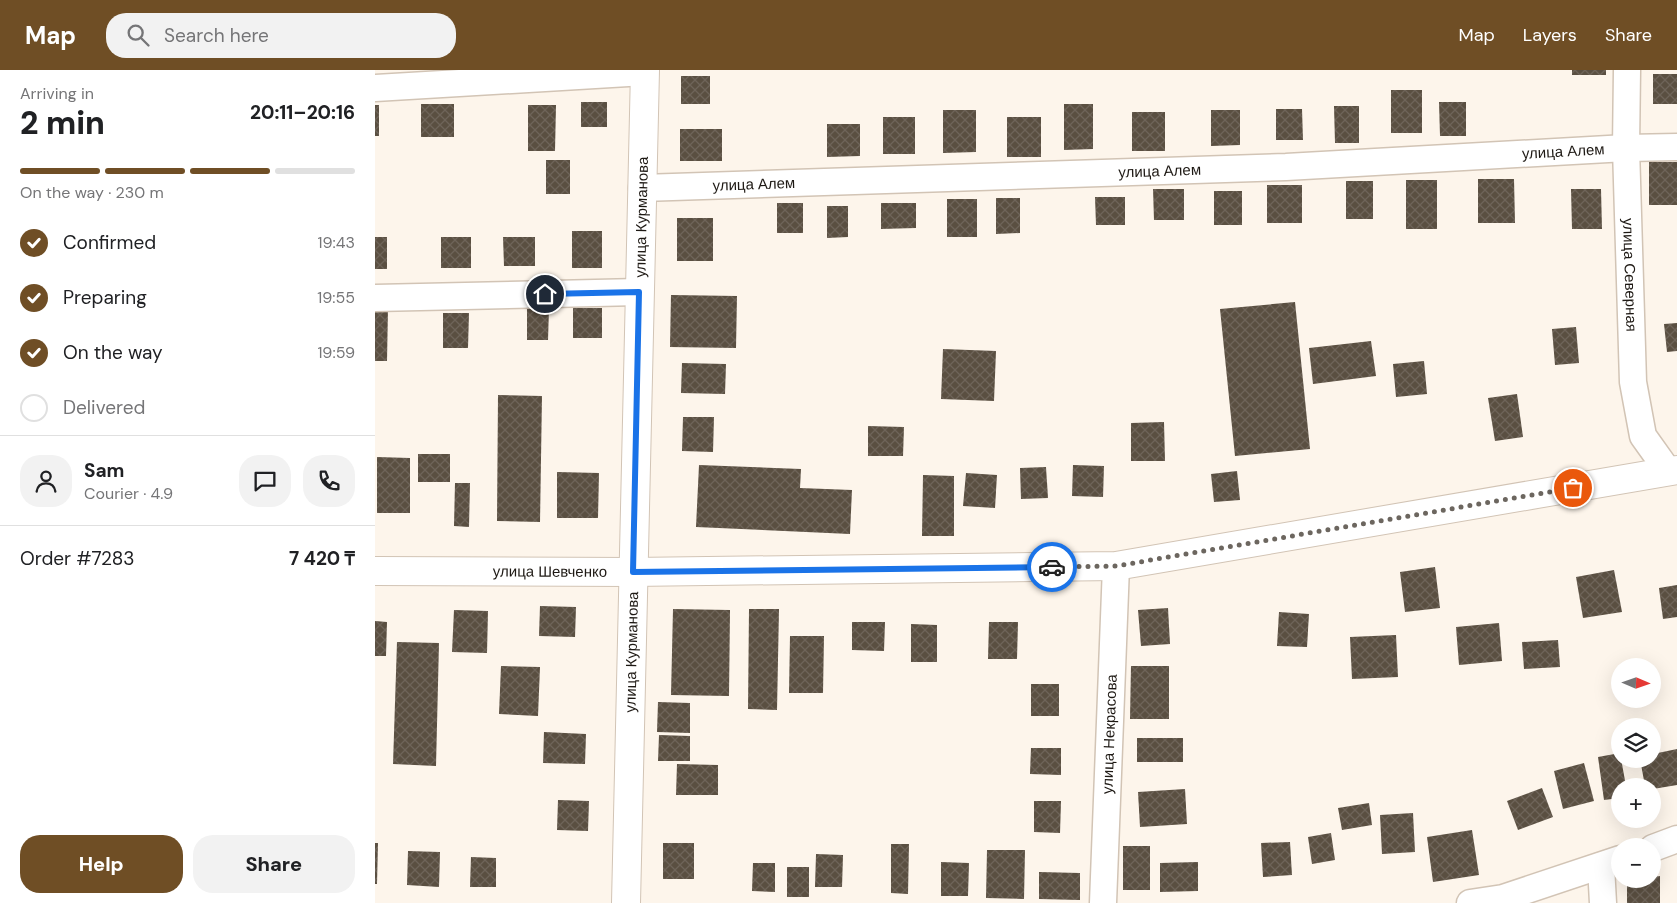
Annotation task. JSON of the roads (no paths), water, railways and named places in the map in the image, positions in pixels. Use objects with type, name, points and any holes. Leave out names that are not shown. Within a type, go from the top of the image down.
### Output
[{"type":"street","name":"улица Северная","points":[[1627,70],[1626,148],[1633,382],[1643,436],[1672,471]]},
{"type":"street","points":[[375,88],[645,71]]},
{"type":"street","name":"улица Курманова","points":[[626,903],[645,71]]},
{"type":"street","name":"улица Алем","points":[[642,188],[1286,167],[1626,148],[1677,147]]},
{"type":"street","points":[[375,298],[639,292]]},
{"type":"street","name":"улица Шевченко","points":[[375,571],[633,572],[1116,566],[1672,471]]},
{"type":"street","name":"улица Некрасова","points":[[1103,903],[1116,566]]},
{"type":"street","points":[[1661,845],[1677,839]]},
{"type":"street","points":[[1470,903],[1503,898],[1610,862],[1603,903]]}]
